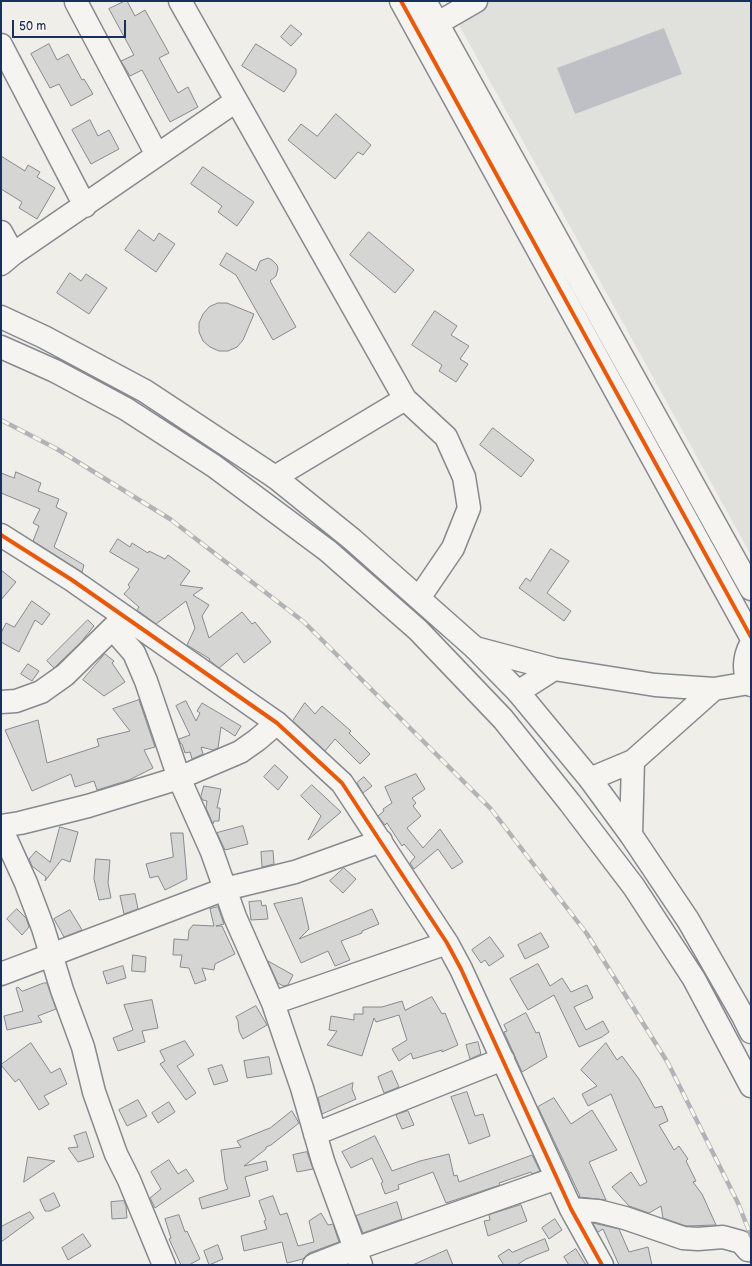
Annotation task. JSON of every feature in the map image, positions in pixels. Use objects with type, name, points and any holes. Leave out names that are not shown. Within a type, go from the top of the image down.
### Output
[{"type":"main road","points":[[180,1],[405,399],[446,437],[464,477],[469,508],[453,548],[419,598]]},
{"type":"main road","points":[[401,1],[751,637]]},
{"type":"main road","points":[[425,1],[751,589]]},
{"type":"main road","points":[[438,23],[476,1]]},
{"type":"main road","points":[[76,2],[157,155]]},
{"type":"main road","points":[[1,45],[84,206]]},
{"type":"main road","points":[[1,232],[7,259],[236,101]]},
{"type":"main road","points":[[1,317],[44,337],[145,391],[275,477],[353,540],[475,648],[518,692],[590,780],[631,835],[688,920],[751,1032]]},
{"type":"main road","points":[[1,347],[55,371],[126,409],[214,466],[328,551],[418,630],[503,719],[634,887],[694,979],[751,1086]]},
{"type":"main road","points":[[275,477],[405,399]]},
{"type":"main road","points":[[3,539],[119,623],[184,660],[277,723],[342,783],[447,943],[461,969],[503,1059],[556,1178],[571,1209],[602,1265]]},
{"type":"main road","points":[[1,702],[16,701],[41,692],[65,676],[119,623]]},
{"type":"main road","points":[[119,623],[140,667],[179,778],[212,852],[225,889],[273,1003],[297,1073],[323,1161],[358,1257]]},
{"type":"main road","points":[[475,648],[554,669],[655,685],[714,689],[750,684],[746,673],[745,662],[747,650],[751,644]]},
{"type":"main road","points":[[518,692],[554,669]]},
{"type":"main road","points":[[590,780],[634,761],[714,689]]},
{"type":"main road","points":[[164,1265],[129,1180],[116,1154],[94,1092],[83,1047],[26,883],[1,827],[88,806],[179,778],[240,752],[277,723]]},
{"type":"main road","points":[[631,835],[634,761]]},
{"type":"main road","points":[[1,974],[225,889],[295,872],[381,841]]},
{"type":"main road","points":[[273,1003],[447,943]]},
{"type":"main road","points":[[316,1134],[503,1059]]},
{"type":"main road","points":[[314,1265],[358,1257],[556,1178]]},
{"type":"main road","points":[[571,1209],[598,1211],[625,1218],[683,1238],[698,1239],[723,1237],[741,1242],[748,1250]]},
{"type":"shaded area","points":[[486,1],[751,1],[751,555],[459,25],[461,15]]},
{"type":"shaded area","points":[[664,28],[682,74],[575,114],[557,68]]},
{"type":"building","points":[[127,1],[135,16],[145,10],[169,53],[159,58],[178,93],[188,87],[198,107],[170,122],[142,70],[130,76],[121,61],[134,55],[109,9]]},
{"type":"building","points":[[291,25],[302,34],[291,46],[281,37]]},
{"type":"building","points":[[49,44],[57,60],[68,54],[82,80],[84,79],[93,94],[71,106],[59,84],[50,88],[31,54]]},
{"type":"building","points":[[256,44],[296,69],[296,74],[284,92],[242,66]]},
{"type":"building","points":[[336,114],[371,145],[363,155],[358,152],[335,179],[288,140],[301,124],[317,136]]},
{"type":"building","points":[[90,120],[98,136],[109,130],[119,149],[91,164],[72,130]]},
{"type":"building","points":[[1,156],[25,171],[28,165],[40,172],[37,177],[55,188],[37,219],[19,208],[22,202],[1,189]]},
{"type":"building","points":[[203,167],[254,202],[237,226],[218,212],[222,206],[191,184]]},
{"type":"building","points":[[139,230],[154,241],[159,233],[175,244],[156,272],[125,250]]},
{"type":"building","points":[[369,232],[414,270],[395,293],[350,255]]},
{"type":"building","points":[[227,253],[256,271],[260,261],[268,258],[277,265],[278,269],[276,276],[270,281],[296,327],[273,340],[236,275],[220,265]]},
{"type":"building","points":[[70,273],[81,281],[86,274],[107,288],[89,314],[57,293]]},
{"type":"building","points":[[218,303],[227,303],[254,314],[243,340],[237,347],[228,351],[219,351],[210,347],[203,341],[199,332],[199,323],[203,314],[209,307]]},
{"type":"building","points":[[435,311],[457,326],[451,335],[469,346],[460,359],[468,364],[456,382],[439,371],[442,365],[412,345]]},
{"type":"building","points":[[493,428],[534,460],[521,477],[480,445]]},
{"type":"building","points":[[16,472],[41,483],[38,491],[59,499],[56,507],[67,513],[54,547],[84,565],[82,572],[33,541],[39,526],[33,523],[40,509],[1,493],[1,473],[14,478]]},
{"type":"building","points":[[118,539],[130,547],[132,543],[148,553],[149,551],[165,559],[168,555],[190,571],[180,585],[203,588],[193,595],[209,605],[202,616],[209,638],[242,612],[252,624],[255,622],[271,642],[244,663],[237,653],[219,668],[209,660],[210,659],[187,645],[195,628],[186,601],[156,624],[137,610],[139,607],[124,594],[130,587],[128,585],[139,569],[110,552]]},
{"type":"building","points":[[551,549],[569,561],[547,593],[571,611],[564,621],[519,588],[526,578],[530,581]]},
{"type":"building","points":[[1,570],[16,582],[1,600]]},
{"type":"building","points":[[32,601],[50,614],[42,625],[35,620],[19,652],[1,642],[1,633],[6,623],[14,627]]},
{"type":"building","points":[[88,620],[94,626],[81,642],[54,668],[47,661]]},
{"type":"building","points":[[105,654],[114,661],[112,663],[125,682],[104,696],[83,680]]},
{"type":"building","points":[[28,664],[39,671],[32,681],[21,674]]},
{"type":"building","points":[[139,700],[155,747],[144,750],[153,768],[129,780],[97,790],[94,781],[75,787],[71,774],[32,791],[5,730],[38,720],[47,763],[99,746],[97,739],[130,731],[113,709]]},
{"type":"building","points":[[186,701],[196,721],[200,713],[197,711],[202,703],[241,726],[235,736],[221,727],[218,748],[213,750],[201,747],[203,754],[192,759],[190,752],[185,753],[179,739],[190,735],[176,706]]},
{"type":"building","points":[[305,703],[315,714],[322,706],[351,731],[349,733],[370,754],[360,764],[335,739],[325,751],[293,721]]},
{"type":"building","points":[[275,765],[288,777],[278,790],[264,777]]},
{"type":"building","points":[[416,774],[425,789],[412,798],[416,803],[413,806],[421,816],[407,828],[423,848],[440,829],[463,862],[452,869],[438,849],[414,869],[410,863],[415,857],[404,844],[402,846],[387,823],[385,825],[378,816],[384,811],[383,809],[392,803],[385,787]]},
{"type":"building","points":[[364,777],[372,786],[363,793],[357,783]]},
{"type":"building","points":[[312,785],[341,812],[308,840],[321,816],[301,796]]},
{"type":"building","points":[[204,786],[221,789],[217,808],[220,808],[219,821],[214,821],[213,824],[206,808],[207,801],[203,800],[201,797]]},
{"type":"building","points":[[243,826],[248,844],[225,850],[217,833]]},
{"type":"building","points":[[60,827],[78,832],[70,862],[62,859],[45,881],[46,877],[32,866],[29,859],[36,851],[50,862]]},
{"type":"building","points":[[171,833],[183,833],[187,879],[165,890],[158,876],[150,878],[146,864],[173,857]]},
{"type":"building","points":[[273,851],[274,864],[262,867],[261,852]]},
{"type":"building","points":[[96,859],[110,860],[108,883],[111,898],[99,900],[94,879]]},
{"type":"building","points":[[344,868],[356,879],[343,893],[330,881]]},
{"type":"building","points":[[135,894],[138,909],[124,914],[120,896]]},
{"type":"building","points":[[302,898],[309,929],[299,939],[372,909],[379,924],[362,931],[362,933],[341,941],[350,960],[335,966],[328,951],[301,963],[274,904]]},
{"type":"building","points":[[261,901],[262,906],[266,905],[268,919],[251,920],[249,902]]},
{"type":"building","points":[[218,907],[224,924],[216,926],[222,926],[235,954],[215,964],[214,970],[202,968],[206,980],[195,984],[189,968],[180,967],[182,955],[173,955],[174,939],[188,940],[189,930],[193,925],[214,926],[210,909]]},
{"type":"building","points":[[17,909],[26,918],[29,927],[22,935],[7,919]]},
{"type":"building","points":[[70,910],[82,930],[64,937],[54,919]]},
{"type":"building","points":[[541,933],[549,947],[525,959],[518,945]]},
{"type":"building","points":[[490,937],[504,956],[489,966],[485,960],[481,963],[472,950]]},
{"type":"building","points":[[133,955],[146,957],[145,972],[132,971]]},
{"type":"building","points":[[268,961],[293,975],[288,985],[283,986],[278,983]]},
{"type":"building","points":[[538,964],[550,986],[562,978],[571,992],[587,985],[593,998],[574,1007],[586,1030],[603,1021],[609,1032],[602,1037],[579,1047],[554,995],[528,1010],[510,979]]},
{"type":"building","points":[[123,966],[126,978],[107,984],[103,972]]},
{"type":"building","points":[[47,983],[56,1009],[38,1016],[42,1022],[7,1030],[4,1016],[23,1011],[16,988],[18,987],[22,991]]},
{"type":"building","points":[[432,997],[442,1014],[445,1013],[458,1045],[442,1052],[442,1050],[413,1059],[411,1053],[399,1061],[392,1049],[407,1040],[399,1015],[376,1022],[374,1018],[362,1056],[327,1045],[337,1031],[329,1030],[331,1016],[354,1020],[354,1014],[363,1014],[363,1007],[382,1007],[402,1001],[405,1010]]},
{"type":"building","points":[[152,1000],[158,1028],[142,1031],[145,1042],[118,1051],[113,1038],[133,1030],[124,1005]]},
{"type":"building","points":[[256,1006],[267,1025],[243,1039],[239,1031],[236,1017]]},
{"type":"building","points":[[526,1013],[536,1033],[539,1032],[547,1057],[522,1072],[504,1032],[507,1031],[504,1025]]},
{"type":"building","points":[[185,1041],[194,1055],[177,1066],[196,1093],[186,1100],[160,1064],[165,1061],[160,1051]]},
{"type":"building","points":[[478,1042],[481,1054],[470,1059],[466,1045]]},
{"type":"building","points":[[31,1043],[51,1073],[60,1068],[67,1084],[44,1096],[49,1104],[39,1110],[19,1079],[15,1082],[1,1065]]},
{"type":"building","points":[[606,1043],[617,1060],[622,1056],[639,1079],[655,1108],[662,1106],[668,1121],[659,1125],[674,1150],[679,1146],[688,1159],[686,1161],[696,1181],[693,1182],[702,1194],[716,1225],[686,1226],[663,1218],[661,1206],[649,1213],[629,1206],[612,1187],[631,1172],[640,1186],[647,1182],[611,1094],[588,1106],[582,1094],[597,1086],[581,1070]]},
{"type":"building","points":[[269,1057],[272,1074],[247,1078],[244,1061]]},
{"type":"building","points":[[222,1065],[228,1081],[214,1085],[208,1069]]},
{"type":"building","points":[[392,1071],[399,1087],[384,1093],[378,1077]]},
{"type":"building","points":[[353,1083],[352,1089],[356,1099],[322,1114],[318,1098]]},
{"type":"building","points":[[467,1092],[475,1116],[483,1114],[490,1136],[469,1144],[451,1097]]},
{"type":"building","points":[[554,1098],[571,1124],[592,1110],[617,1150],[589,1162],[606,1200],[579,1197],[580,1196],[538,1107]]},
{"type":"building","points":[[138,1100],[147,1116],[127,1126],[119,1110]]},
{"type":"building","points":[[169,1102],[175,1112],[158,1123],[152,1113]]},
{"type":"building","points":[[292,1111],[299,1123],[271,1145],[266,1147],[266,1149],[244,1166],[266,1161],[268,1170],[245,1177],[250,1196],[202,1209],[199,1198],[228,1189],[225,1181],[221,1150],[241,1147],[237,1141],[270,1128]]},
{"type":"building","points":[[408,1111],[414,1125],[402,1129],[396,1115]]},
{"type":"building","points":[[86,1132],[94,1157],[78,1162],[68,1148],[78,1147],[74,1136]]},
{"type":"building","points":[[375,1136],[392,1171],[420,1161],[449,1154],[454,1176],[457,1175],[459,1182],[532,1155],[540,1171],[532,1174],[531,1172],[499,1183],[500,1185],[446,1203],[433,1172],[398,1185],[399,1189],[385,1194],[381,1183],[383,1182],[372,1158],[351,1168],[342,1152]]},
{"type":"building","points":[[307,1152],[313,1169],[297,1172],[293,1155]]},
{"type":"building","points":[[28,1157],[55,1161],[24,1182]]},
{"type":"building","points":[[169,1160],[178,1174],[186,1169],[194,1181],[155,1208],[150,1198],[161,1189],[151,1172]]},
{"type":"building","points":[[54,1193],[60,1206],[50,1211],[45,1211],[40,1200]]},
{"type":"building","points":[[273,1196],[280,1215],[287,1213],[298,1246],[314,1242],[309,1221],[321,1213],[328,1225],[333,1224],[339,1242],[309,1253],[303,1259],[287,1263],[282,1242],[244,1251],[241,1236],[267,1229],[264,1221],[266,1220],[259,1201]]},
{"type":"building","points":[[124,1201],[127,1218],[112,1219],[111,1202]]},
{"type":"building","points":[[397,1202],[402,1219],[363,1233],[356,1216]]},
{"type":"building","points":[[521,1205],[527,1221],[488,1236],[484,1221],[490,1220],[489,1215]]},
{"type":"building","points":[[30,1212],[34,1218],[1,1242],[1,1227]]},
{"type":"building","points":[[179,1215],[185,1232],[187,1231],[200,1259],[189,1265],[181,1265],[169,1239],[171,1238],[165,1219]]},
{"type":"building","points":[[555,1219],[562,1230],[549,1239],[542,1228]]},
{"type":"building","points":[[593,1223],[619,1229],[629,1252],[648,1247],[652,1265],[619,1265],[603,1229],[598,1232]]},
{"type":"building","points":[[83,1234],[91,1246],[68,1260],[62,1248]]},
{"type":"building","points":[[545,1239],[549,1250],[526,1259],[517,1265],[504,1265],[498,1256],[509,1249],[512,1252]]},
{"type":"building","points":[[218,1245],[223,1259],[209,1265],[204,1251]]},
{"type":"building","points":[[576,1249],[586,1265],[569,1265],[564,1257]]},
{"type":"building","points":[[447,1250],[453,1265],[413,1265]]},
{"type":"railway","points":[[1,420],[57,449],[170,519],[304,622],[491,809],[587,934],[668,1063],[738,1203],[751,1236]]},
{"type":"cycle path","points":[[401,1],[751,637]]},
{"type":"cycle path","points":[[1,535],[72,580],[277,723],[342,783],[447,943],[461,969],[571,1209],[602,1265]]}]
